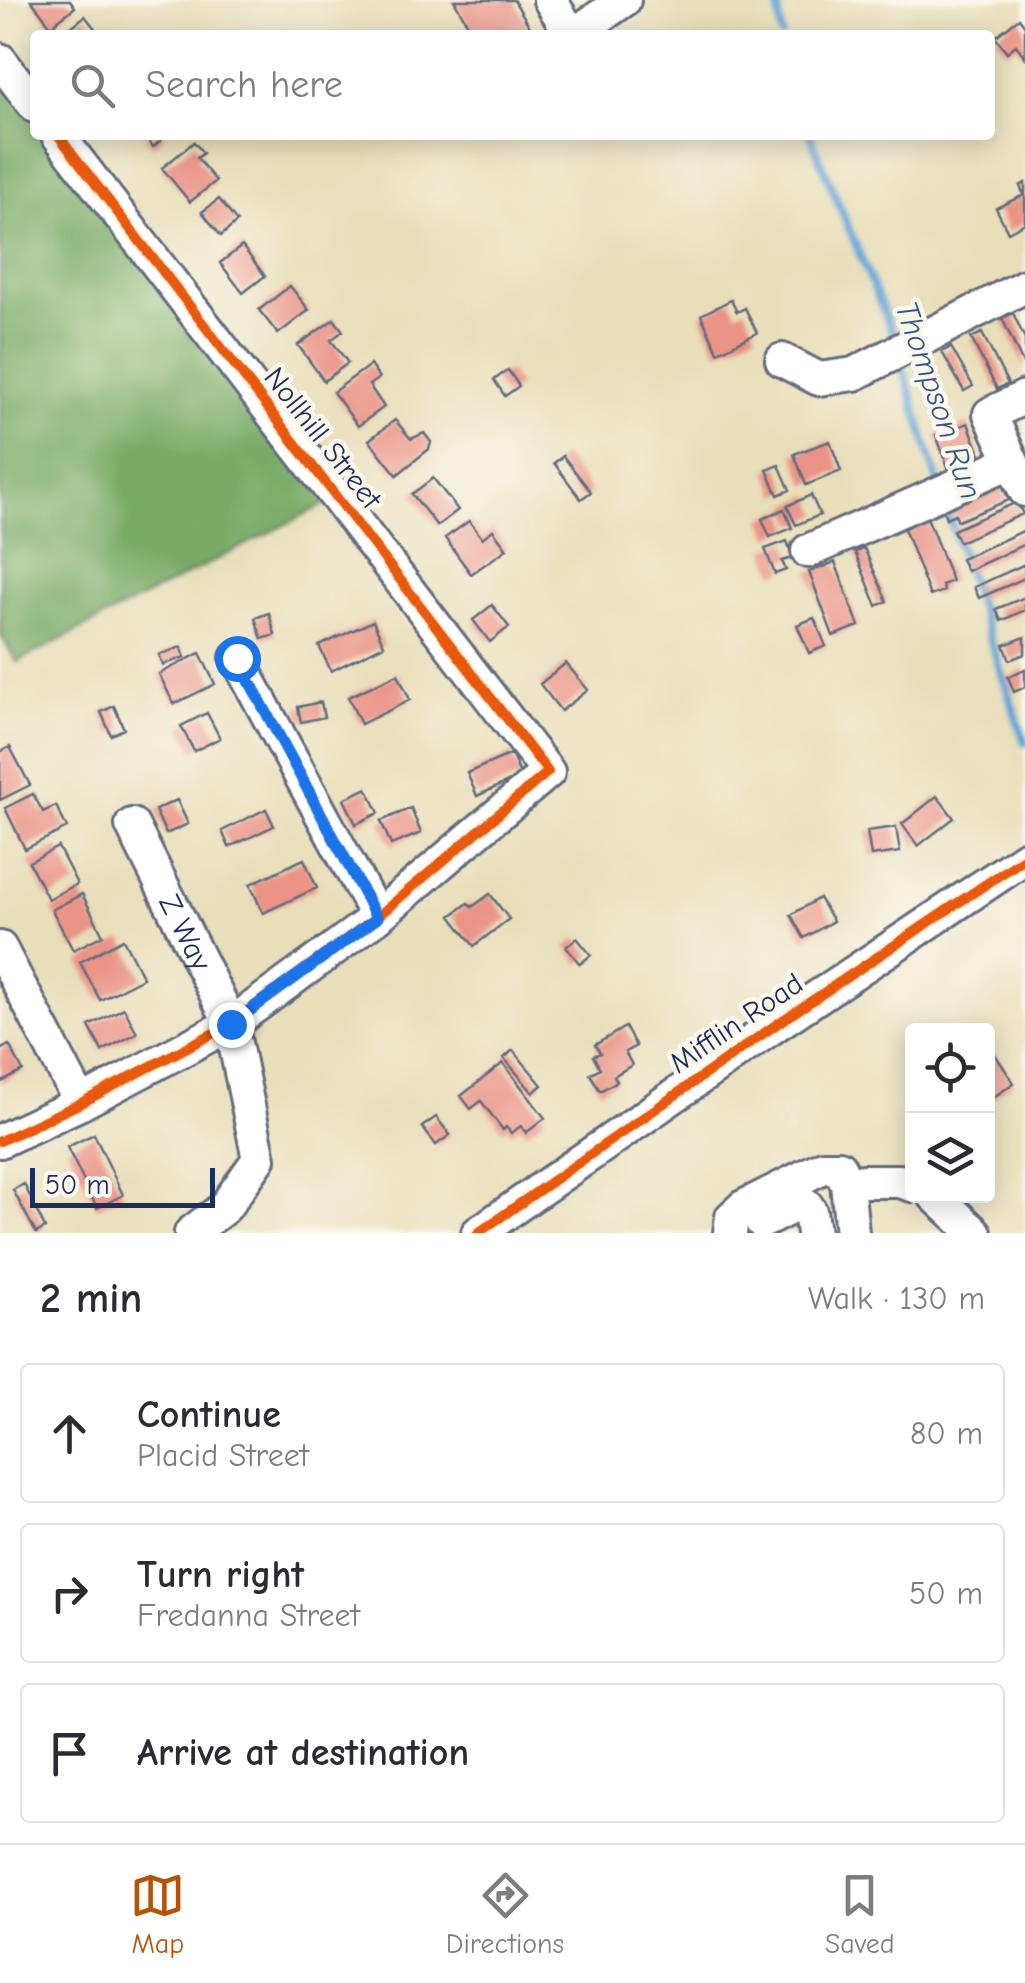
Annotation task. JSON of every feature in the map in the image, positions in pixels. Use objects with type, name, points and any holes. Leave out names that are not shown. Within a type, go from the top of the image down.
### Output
[{"type":"street","points":[[550,0],[569,30]]},
{"type":"street","points":[[579,30],[624,0]]},
{"type":"street","points":[[0,60],[30,99]]},
{"type":"street","name":"Nollhill Street","points":[[62,140],[548,772],[377,918]]},
{"type":"street","points":[[782,360],[818,379],[854,374],[1025,286]]},
{"type":"street","points":[[808,551],[944,493],[1018,476],[990,414],[1025,397]]},
{"type":"street","points":[[0,1141],[231,1024],[377,918],[237,658]]},
{"type":"street","name":"Z Way","points":[[132,825],[231,1024],[260,1159],[225,1208],[191,1233]]},
{"type":"street","name":"Mifflin Road","points":[[478,1233],[777,1024],[1025,858]]},
{"type":"street","points":[[0,948],[81,1103]]},
{"type":"street","points":[[730,1233],[732,1218],[743,1207],[831,1166],[839,1168],[848,1183],[852,1233]]},
{"type":"street","points":[[863,1181],[905,1182]]},
{"type":"street","points":[[942,1203],[975,1233]]},
{"type":"street","points":[[748,1233],[750,1228],[798,1204],[806,1205],[810,1211],[812,1233]]},
{"type":"green space","points":[[0,77],[30,115],[30,140],[50,140],[337,498],[17,662],[0,634]]},
{"type":"building","points":[[31,0],[70,0],[75,7],[51,26]]},
{"type":"building","points":[[454,0],[514,0],[531,29],[529,30],[471,30]]},
{"type":"building","points":[[85,16],[96,30],[67,30]]},
{"type":"building","points":[[1019,18],[1025,26],[1025,57],[1016,45],[1007,52],[995,37]]},
{"type":"building","points":[[194,142],[203,153],[197,158],[216,181],[190,202],[162,168]]},
{"type":"building","points":[[1025,183],[1025,223],[1008,232],[996,208],[1024,195],[1020,186]]},
{"type":"building","points":[[219,199],[237,222],[221,236],[202,212]]},
{"type":"building","points":[[242,246],[265,276],[243,293],[220,263]]},
{"type":"building","points":[[290,286],[309,310],[278,334],[259,310]]},
{"type":"building","points":[[731,300],[737,312],[745,308],[757,333],[718,352],[701,315]]},
{"type":"building","points":[[1013,313],[1025,339],[1025,368],[1002,318]]},
{"type":"building","points":[[334,319],[343,331],[331,340],[348,363],[324,381],[298,345]]},
{"type":"building","points":[[982,333],[1008,384],[997,389],[971,338]]},
{"type":"building","points":[[951,347],[973,386],[964,391],[942,352]]},
{"type":"building","points":[[370,365],[379,378],[369,385],[384,407],[358,426],[333,392]]},
{"type":"building","points":[[508,370],[519,386],[505,396],[494,380]]},
{"type":"building","points":[[395,420],[411,439],[424,433],[431,442],[429,449],[397,475],[369,440]]},
{"type":"building","points":[[968,423],[981,457],[949,470],[936,435]]},
{"type":"building","points":[[830,441],[841,471],[806,485],[794,454]]},
{"type":"building","points":[[563,456],[591,492],[581,499],[554,463]]},
{"type":"building","points":[[779,465],[790,490],[778,495],[767,470]]},
{"type":"building","points":[[433,478],[458,510],[437,526],[412,494]]},
{"type":"building","points":[[1001,482],[1009,500],[958,521],[955,514],[946,518],[942,507]]},
{"type":"building","points":[[811,495],[820,515],[796,525],[787,506]]},
{"type":"building","points":[[1017,502],[1023,514],[959,542],[953,530]]},
{"type":"building","points":[[784,509],[792,528],[770,537],[762,519]]},
{"type":"building","points":[[927,517],[952,581],[942,585],[944,591],[930,596],[903,526]]},
{"type":"building","points":[[469,521],[482,538],[493,530],[507,549],[471,574],[445,538]]},
{"type":"building","points":[[1025,530],[1025,544],[967,571],[961,559]]},
{"type":"building","points":[[787,541],[793,558],[782,561],[786,570],[775,574],[765,549]]},
{"type":"building","points":[[864,548],[887,601],[877,606],[855,552]]},
{"type":"building","points":[[835,562],[859,626],[833,636],[809,572]]},
{"type":"building","points":[[1025,564],[1025,578],[979,598],[974,587]]},
{"type":"building","points":[[1025,597],[1025,610],[1001,621],[996,609]]},
{"type":"building","points":[[492,605],[509,627],[490,642],[473,620]]},
{"type":"building","points":[[269,613],[275,635],[262,639],[255,618]]},
{"type":"building","points":[[814,618],[826,646],[809,653],[797,625]]},
{"type":"building","points":[[373,621],[384,645],[331,671],[319,646]]},
{"type":"building","points":[[1025,637],[1025,654],[1010,660],[1004,645]]},
{"type":"building","points":[[181,647],[185,657],[163,665],[159,655]]},
{"type":"building","points":[[200,653],[215,684],[174,704],[159,674]]},
{"type":"building","points":[[566,663],[588,690],[561,711],[540,684]]},
{"type":"building","points":[[1025,669],[1025,687],[1014,692],[1008,677]]},
{"type":"building","points":[[398,674],[410,700],[361,724],[348,697]]},
{"type":"building","points":[[321,702],[324,717],[301,722],[298,707]]},
{"type":"building","points":[[114,706],[124,729],[111,735],[101,712]]},
{"type":"building","points":[[207,713],[220,738],[194,751],[181,726]]},
{"type":"building","points":[[10,747],[30,785],[0,800],[0,752]]},
{"type":"building","points":[[511,754],[521,776],[477,796],[467,773]]},
{"type":"building","points":[[367,788],[379,813],[356,824],[344,799]]},
{"type":"building","points":[[33,794],[43,812],[56,806],[67,828],[25,849],[5,808]]},
{"type":"building","points":[[937,796],[954,818],[918,846],[902,824]]},
{"type":"building","points":[[177,800],[188,824],[166,834],[155,810]]},
{"type":"building","points":[[411,808],[421,833],[391,845],[381,821]]},
{"type":"building","points":[[266,809],[274,826],[229,847],[222,831]]},
{"type":"building","points":[[896,827],[900,852],[871,856],[867,831]]},
{"type":"building","points":[[58,847],[77,884],[48,899],[29,862]]},
{"type":"building","points":[[304,859],[317,888],[263,913],[250,884]]},
{"type":"building","points":[[82,894],[103,935],[73,950],[52,910]]},
{"type":"building","points":[[490,894],[509,919],[474,946],[451,916]]},
{"type":"building","points":[[819,898],[833,921],[804,938],[791,915]]},
{"type":"building","points":[[577,938],[591,955],[580,964],[566,947]]},
{"type":"building","points":[[123,939],[143,978],[100,1000],[80,962]]},
{"type":"building","points":[[124,1008],[137,1033],[102,1051],[89,1026]]},
{"type":"building","points":[[625,1027],[636,1046],[625,1052],[632,1065],[600,1091],[590,1074],[600,1068],[593,1056],[600,1053],[595,1045]]},
{"type":"building","points":[[9,1045],[23,1071],[0,1083],[0,1050]]},
{"type":"building","points":[[513,1050],[542,1085],[533,1093],[504,1058]]},
{"type":"building","points":[[995,1054],[1014,1083],[995,1096]]},
{"type":"building","points":[[503,1063],[545,1118],[526,1133],[521,1126],[511,1133],[506,1127],[503,1130],[481,1101],[471,1109],[461,1096]]},
{"type":"building","points":[[436,1117],[450,1135],[436,1145],[422,1127]]},
{"type":"building","points":[[94,1134],[123,1195],[97,1208],[67,1147]]},
{"type":"building","points":[[24,1184],[45,1228],[36,1233],[13,1190]]},
{"type":"waterway","name":"Thompson Run","points":[[777,0],[781,30]]},
{"type":"waterway","name":"Thompson Run","points":[[812,140],[897,344]]},
{"type":"waterway","name":"Thompson Run","points":[[900,358],[938,483]]},
{"type":"waterway","name":"Thompson Run","points":[[947,511],[1025,743]]},
{"type":"cycle path","points":[[0,1141],[231,1024],[377,917],[548,772],[62,140]]},
{"type":"cycle path","points":[[478,1233],[777,1024],[1025,858]]},
{"type":"route","points":[[231,1024],[377,918],[237,658]]}]
